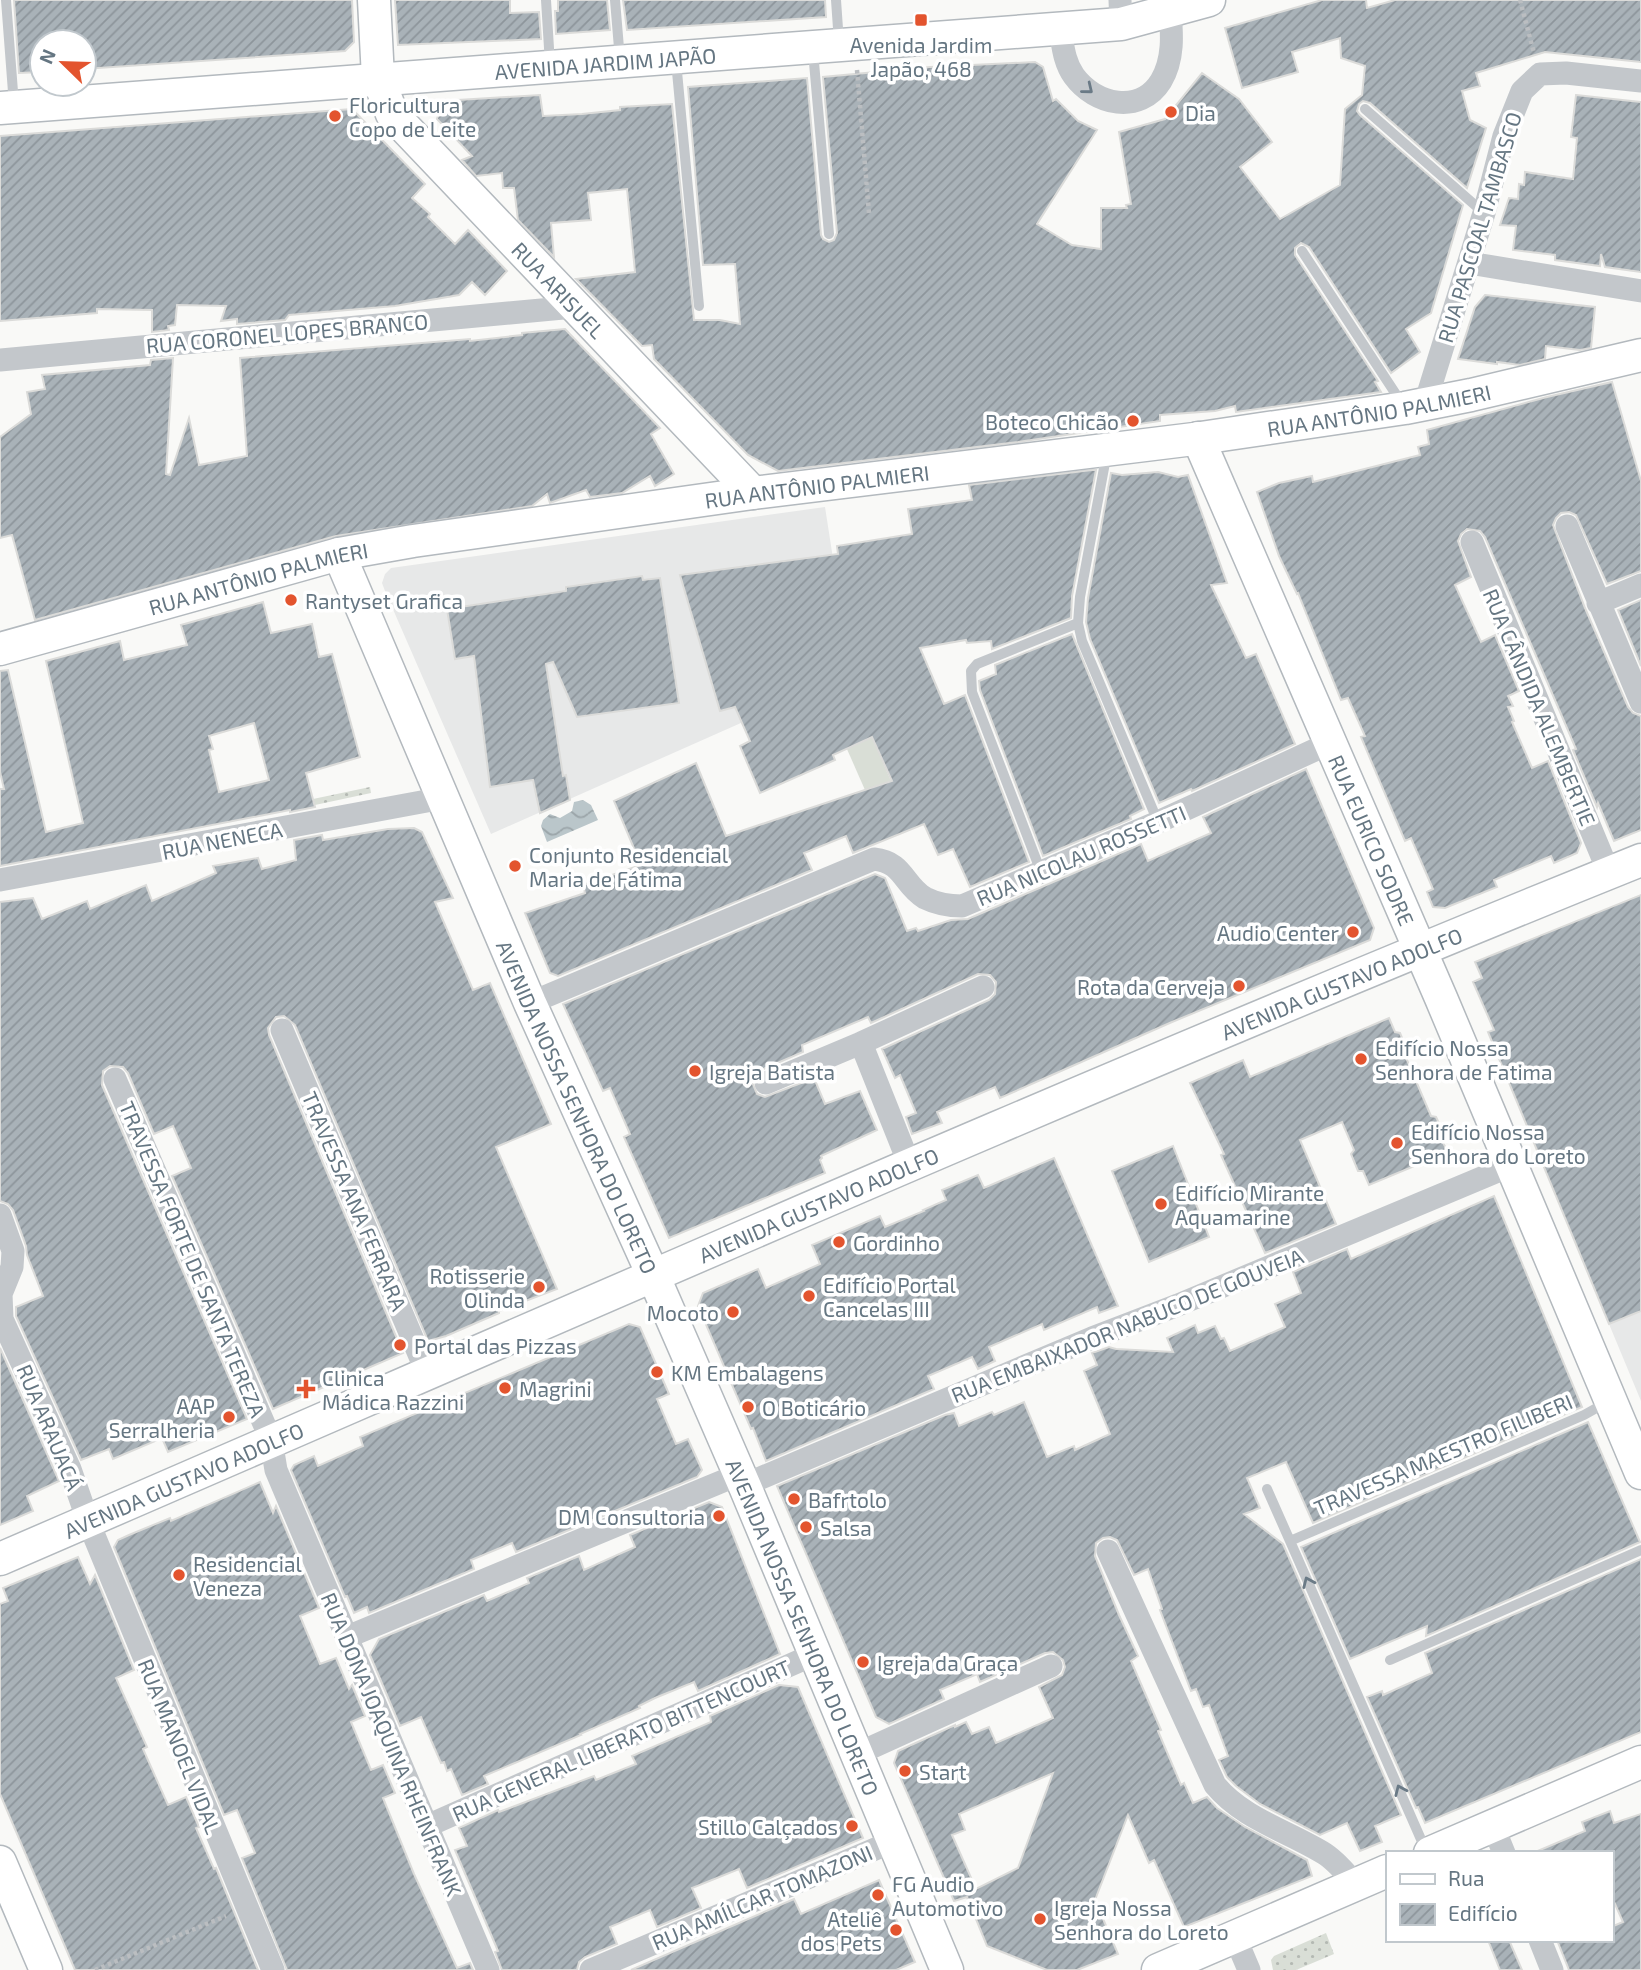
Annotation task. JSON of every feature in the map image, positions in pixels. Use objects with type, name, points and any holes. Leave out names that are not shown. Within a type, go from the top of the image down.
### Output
[{"type":"street","name":"RUA ARISUEL","points":[[374,0],[378,78],[392,114],[753,493]]},
{"type":"street","name":"AVENIDA JARDIM JAPÃO","points":[[7,107],[1060,29],[1120,12],[1170,11],[1209,0]]},
{"type":"street","points":[[1060,29],[1065,59],[1081,84],[1089,92],[1108,102],[1128,103],[1146,97],[1161,81],[1169,61],[1172,40],[1170,11]]},
{"type":"street","points":[[1540,74],[1566,73],[1641,81]]},
{"type":"street","name":"RUA PASCOAL TAMBASCO","points":[[1415,406],[1469,263],[1511,113],[1522,91],[1540,74]]},
{"type":"street","points":[[1469,263],[1641,291]]},
{"type":"street","name":"RUA CORONEL LOPES BRANCO","points":[[0,360],[574,307]]},
{"type":"street","name":"RUA ANTÔNIO PALMIERI","points":[[0,649],[339,554],[753,493],[1198,438],[1415,406],[1641,355]]},
{"type":"street","name":"RUA EURICO SODRE","points":[[1198,438],[1420,950],[1641,1473]]},
{"type":"street","points":[[1567,526],[1641,702]]},
{"type":"street","name":"RUA CÂNDIDA ALEMBERTIE","points":[[1472,542],[1609,873]]},
{"type":"street","name":"AVENIDA NOSSA SENHORA DO LORETO","points":[[339,554],[530,1003],[742,1480],[947,1970]]},
{"type":"street","points":[[1598,603],[1641,585]]},
{"type":"street","name":"RUA NICOLAU ROSSETTI","points":[[530,1003],[874,859],[887,860],[896,866],[923,897],[944,905],[962,906],[1158,822],[1330,743]]},
{"type":"street","name":"RUA NENECA","points":[[0,880],[443,798]]},
{"type":"street","name":"AVENIDA GUSTAVO ADOLFO","points":[[0,1559],[653,1275],[1420,950],[1640,862]]},
{"type":"street","points":[[766,1083],[983,987]]},
{"type":"street","name":"TRAVESSA ANA FERRARA","points":[[282,1030],[427,1373]]},
{"type":"street","points":[[861,1043],[910,1166]]},
{"type":"street","name":"TRAVESSA FORTE DE SANTA TEREZA","points":[[115,1079],[271,1440]]},
{"type":"street","name":"RUA EMBAIXADOR NABUCO DE GOUVEIA","points":[[347,1637],[1178,1305],[1510,1166]]},
{"type":"street","name":"RUA ARAUACÁ","points":[[0,1215],[13,1251],[1,1294],[2,1319],[71,1469],[88,1521]]},
{"type":"street","name":"RUA DONA JOAQUINA RHEINFRANK","points":[[271,1440],[276,1470],[488,1970]]},
{"type":"street","name":"RUA MANOEL VIDAL","points":[[88,1521],[246,1908],[274,1970]]},
{"type":"street","points":[[1108,1550],[1215,1785],[1241,1810],[1327,1856],[1356,1885]]},
{"type":"street","name":"RUA GENERAL LIBERATO BITTENCOURT","points":[[427,1826],[815,1654]]},
{"type":"street","points":[[857,1754],[1051,1666]]},
{"type":"street","points":[[1438,1851],[1499,1839],[1641,1762]]},
{"type":"street","name":"RUA AMÍLCAR TOMAZONI","points":[[591,1970],[894,1841]]},
{"type":"street","points":[[0,1862],[7,1898],[46,1970]]},
{"type":"street","points":[[1158,1970],[1386,1871]]},
{"type":"street","points":[[1235,1937],[1249,1970]]},
{"type":"street","points":[[1541,1942],[1552,1970]]},
{"type":"lane","points":[[6,0],[7,107]]},
{"type":"lane","points":[[546,0],[550,67]]},
{"type":"lane","points":[[615,0],[621,62]]},
{"type":"lane","points":[[829,234],[836,0]]},
{"type":"lane","points":[[676,59],[699,306]]},
{"type":"lane","points":[[1365,109],[1484,213]]},
{"type":"lane","points":[[1302,251],[1415,406]]},
{"type":"lane","points":[[1107,449],[1080,597],[1078,623],[1082,641],[1158,822]]},
{"type":"lane","points":[[1041,872],[972,692],[971,671],[977,664],[1078,623]]},
{"type":"lane","name":"TRAVESSA MAESTRO FILIBERI","points":[[1290,1541],[1611,1401]]},
{"type":"lane","points":[[1267,1489],[1427,1851]]},
{"type":"lane","points":[[1390,1660],[1641,1550]]},
{"type":"path","points":[[1520,0],[1540,74]]},
{"type":"path","points":[[835,46],[869,214]]},
{"type":"path","points":[[95,1970],[246,1908]]},
{"type":"shaded area","points":[[825,507],[851,674],[491,834],[385,591],[382,583],[391,568]]},
{"type":"shaded area","points":[[868,728],[891,781],[865,790],[843,740]]},
{"type":"shaded area","points":[[370,787],[371,793],[315,805],[313,799]]},
{"type":"shaded area","points":[[1641,1311],[1641,1401],[1609,1324]]},
{"type":"shaded area","points":[[1326,1933],[1334,1954],[1296,1970],[1273,1970],[1271,1960],[1274,1956]]},
{"type":"water","points":[[583,800],[591,805],[598,820],[547,842],[541,826],[543,820],[550,814],[560,818],[572,811],[574,802]]},
{"type":"building","points":[[14,0],[352,0],[354,42],[345,51],[98,68],[98,28],[28,28],[28,73],[19,73]]},
{"type":"building","points":[[395,0],[510,0],[510,13],[539,12],[541,39],[398,45]]},
{"type":"building","points":[[558,0],[607,0],[610,30],[556,34],[555,11],[558,11]]},
{"type":"building","points":[[623,0],[825,0],[826,17],[627,30]]},
{"type":"building","points":[[1322,0],[1366,0],[1367,8],[1395,0],[1641,0],[1641,62],[1545,52],[1476,73],[1480,86],[1462,91],[1470,120],[1486,128],[1467,188],[1370,103],[1363,101],[1359,104],[1357,111],[1360,115],[1463,205],[1431,313],[1406,329],[1420,352],[1391,373],[1309,247],[1301,243],[1295,248],[1295,255],[1378,381],[1375,382],[1381,392],[1236,412],[1235,406],[1215,411],[1160,415],[1160,421],[1018,442],[778,471],[748,455],[654,359],[652,345],[642,346],[576,279],[635,272],[627,189],[588,193],[591,220],[551,223],[554,257],[518,220],[514,188],[503,188],[502,173],[476,176],[462,160],[472,156],[437,119],[442,101],[540,95],[543,116],[672,104],[694,320],[720,320],[740,324],[735,264],[703,265],[688,87],[807,78],[821,235],[829,242],[834,240],[837,233],[823,77],[930,67],[1035,62],[1043,67],[1053,101],[1056,99],[1078,121],[1097,130],[1037,224],[1072,245],[1101,249],[1101,208],[1127,208],[1126,205],[1131,204],[1119,132],[1165,119],[1202,73],[1239,99],[1272,142],[1240,167],[1280,219],[1340,185],[1345,109],[1362,95],[1365,66],[1341,58],[1340,38],[1292,52],[1298,72],[1242,88],[1225,28]]},
{"type":"building","points":[[1576,95],[1641,102],[1641,272],[1605,267],[1601,254],[1600,266],[1555,260],[1555,255],[1513,250],[1516,226],[1500,225],[1509,198],[1518,199],[1519,184],[1524,185],[1525,172],[1573,179],[1577,138],[1571,137]]},
{"type":"building","points":[[352,109],[425,184],[412,198],[430,214],[428,217],[455,244],[468,230],[507,271],[485,295],[472,282],[459,295],[395,306],[289,315],[285,320],[237,324],[237,319],[221,321],[226,306],[177,305],[175,325],[168,326],[169,330],[152,332],[152,310],[97,309],[97,313],[0,321],[0,136]]},
{"type":"building","points":[[1485,295],[1595,307],[1591,348],[1580,350],[1546,346],[1545,359],[1520,365],[1458,359],[1475,307]]},
{"type":"building","points":[[565,329],[660,428],[651,434],[674,474],[655,486],[650,476],[622,493],[590,497],[586,490],[550,503],[547,494],[532,506],[336,536],[35,620],[12,535],[0,538],[0,437],[31,414],[27,392],[45,389],[42,375],[150,365],[151,360],[173,358],[166,474],[170,475],[189,418],[199,465],[247,456],[240,358],[470,341]]},
{"type":"building","points":[[1612,382],[1641,481],[1641,571],[1607,584],[1576,515],[1561,513],[1553,525],[1628,707],[1641,716],[1641,830],[1614,841],[1598,803],[1597,807],[1573,750],[1576,749],[1485,537],[1480,531],[1467,529],[1458,541],[1471,577],[1455,585],[1481,642],[1495,635],[1519,691],[1508,696],[1513,706],[1508,707],[1514,721],[1512,722],[1532,768],[1548,761],[1581,843],[1577,853],[1554,863],[1551,856],[1494,880],[1497,887],[1445,908],[1433,907],[1427,892],[1433,889],[1411,838],[1405,841],[1361,737],[1365,736],[1348,698],[1341,700],[1298,593],[1279,556],[1257,492],[1279,483],[1312,476],[1313,482],[1420,455],[1418,447],[1429,444],[1427,430]]},
{"type":"building","points":[[1096,470],[1072,596],[1071,618],[992,649],[991,641],[967,643],[966,640],[920,648],[944,704],[965,695],[1029,862],[970,887],[953,849],[938,855],[924,824],[853,853],[846,836],[804,853],[812,870],[558,976],[550,973],[525,913],[585,893],[583,885],[641,865],[614,801],[696,763],[726,836],[892,781],[872,737],[833,755],[835,760],[760,793],[740,746],[750,741],[735,707],[720,711],[680,575],[838,554],[837,546],[912,534],[908,509],[972,500],[969,485]]},
{"type":"building","points":[[1158,472],[1178,477],[1188,475],[1227,583],[1211,585],[1246,658],[1256,654],[1295,744],[1192,791],[1191,789],[1159,803],[1090,639],[1086,622],[1111,473],[1122,475]]},
{"type":"building","points":[[642,576],[643,580],[660,578],[679,703],[577,717],[553,662],[546,664],[563,776],[566,775],[570,800],[540,813],[533,780],[490,787],[474,656],[455,659],[447,609],[566,591],[566,587]]},
{"type":"building","points":[[1641,600],[1641,666],[1618,610]]},
{"type":"building","points":[[263,602],[271,633],[312,624],[319,657],[332,654],[360,757],[306,773],[315,807],[0,866],[0,789],[4,789],[0,772],[0,671],[8,670],[46,832],[83,823],[46,661],[120,641],[124,660],[187,645],[181,625]],"holes":[[[254,723],[269,780],[219,792],[209,750],[213,749],[209,736]]]},
{"type":"building","points":[[1072,634],[1144,809],[1130,816],[1131,819],[1043,856],[980,690],[979,681],[996,674],[995,665]]},
{"type":"building","points":[[1306,769],[1374,928],[1370,940],[1172,1022],[1000,1098],[995,1087],[937,1112],[942,1123],[912,1134],[906,1117],[916,1113],[900,1075],[895,1078],[882,1049],[989,1000],[995,994],[996,982],[990,975],[978,974],[871,1023],[868,1017],[802,1045],[803,1052],[755,1075],[752,1082],[757,1094],[765,1097],[814,1078],[825,1104],[860,1091],[877,1130],[821,1156],[825,1173],[669,1238],[624,1137],[630,1134],[610,1088],[603,1091],[563,1004],[875,874],[885,878],[907,931],[916,928],[918,931],[951,920],[968,919],[1141,844],[1148,861],[1211,833],[1203,817]]},
{"type":"building","points":[[414,828],[422,832],[453,898],[435,902],[473,990],[490,983],[551,1124],[496,1147],[557,1289],[428,1341],[295,1025],[284,1016],[276,1017],[268,1028],[269,1035],[403,1353],[273,1409],[172,1176],[191,1168],[173,1126],[154,1134],[128,1073],[123,1067],[110,1066],[103,1071],[102,1085],[247,1419],[168,1452],[162,1438],[113,1459],[109,1449],[81,1460],[16,1316],[16,1307],[43,1296],[13,1210],[0,1201],[0,902],[33,898],[42,919],[87,901],[90,909],[146,885],[152,901],[216,873],[213,866],[258,858],[262,869],[296,860],[294,840],[322,835],[323,840],[388,829]]},
{"type":"building","points":[[1641,895],[1641,1311],[1609,1324],[1488,1032],[1494,1030],[1473,982],[1482,978],[1475,962]]},
{"type":"building","points":[[1389,1018],[1395,1032],[1400,1033],[1407,1050],[1404,1053],[1431,1116],[1436,1117],[1444,1134],[1440,1137],[1448,1152],[1369,1185],[1363,1171],[1358,1171],[1351,1154],[1354,1150],[1342,1122],[1300,1140],[1336,1224],[1265,1253],[1221,1155],[1224,1154],[1190,1083],[1243,1060],[1250,1077]]},
{"type":"building","name":"Edifício Mirante Aquamarine","points":[[1173,1146],[1209,1237],[1149,1262],[1112,1171]]},
{"type":"building","points":[[1054,1158],[1118,1306],[1099,1313],[1097,1307],[1044,1330],[1042,1324],[989,1347],[995,1361],[978,1369],[972,1357],[928,1376],[934,1389],[766,1461],[698,1306],[703,1293],[758,1269],[766,1288],[820,1264],[812,1245],[880,1216],[885,1227],[924,1211],[946,1200],[942,1190],[978,1175],[984,1188]]},
{"type":"building","points":[[1494,1196],[1582,1407],[1313,1523],[1286,1462],[1247,1478],[1260,1508],[1244,1514],[1283,1544],[1401,1815],[1375,1826],[1382,1842],[1360,1851],[1347,1823],[1320,1835],[1260,1804],[1236,1786],[1227,1777],[1219,1760],[1228,1756],[1209,1705],[1203,1707],[1196,1689],[1191,1691],[1160,1610],[1162,1609],[1148,1569],[1134,1575],[1117,1540],[1103,1538],[1096,1543],[1095,1556],[1138,1656],[1131,1661],[1181,1785],[1184,1783],[1193,1803],[1207,1797],[1217,1808],[1245,1827],[1307,1860],[1312,1876],[1184,1927],[1154,1860],[1149,1863],[1128,1815],[1095,1900],[1118,1954],[1077,1970],[1047,1970],[987,1946],[967,1897],[954,1901],[894,1763],[898,1751],[955,1725],[966,1722],[972,1734],[989,1727],[996,1743],[1053,1718],[1039,1687],[1062,1675],[1065,1667],[1063,1660],[1053,1652],[1045,1653],[980,1682],[977,1674],[940,1690],[944,1699],[889,1724],[876,1717],[777,1486],[945,1415],[954,1413],[959,1426],[1024,1402],[1047,1457],[1074,1446],[1075,1450],[1110,1434],[1084,1371],[1097,1365],[1092,1353],[1109,1347],[1173,1352],[1167,1338],[1195,1325],[1198,1333],[1215,1326],[1230,1351],[1285,1327],[1275,1304],[1301,1293],[1293,1272],[1347,1249],[1351,1259]],"holes":[[[1053,1773],[1018,1868],[976,1889],[952,1835],[965,1830],[959,1814]]]},
{"type":"building","points":[[629,1324],[640,1327],[669,1394],[657,1399],[676,1444],[688,1439],[702,1470],[697,1477],[516,1552],[512,1543],[471,1560],[474,1569],[369,1613],[367,1607],[354,1613],[291,1470],[294,1465],[314,1456],[318,1466],[363,1446],[360,1437]]},
{"type":"building","points":[[0,1348],[59,1481],[27,1496],[33,1511],[0,1525]]},
{"type":"building","points":[[1588,1422],[1640,1542],[1426,1636],[1427,1626],[1350,1659],[1301,1547]]},
{"type":"building","points":[[260,1482],[273,1513],[276,1506],[319,1608],[300,1616],[320,1664],[336,1658],[349,1689],[352,1685],[365,1716],[351,1722],[371,1770],[383,1765],[395,1793],[383,1798],[414,1874],[457,1968],[470,1963],[473,1970],[287,1970],[242,1858],[255,1853],[237,1810],[224,1815],[114,1547],[118,1540],[129,1535],[170,1518],[171,1521]]},
{"type":"building","points":[[709,1502],[722,1507],[780,1654],[698,1691],[694,1682],[655,1698],[639,1706],[640,1708],[581,1735],[484,1776],[488,1784],[462,1795],[451,1769],[447,1771],[444,1762],[441,1763],[421,1717],[400,1726],[370,1655],[379,1639],[484,1595],[487,1601],[529,1583],[527,1578],[579,1556],[584,1570],[635,1547],[630,1535]]},
{"type":"building","points":[[78,1557],[90,1584],[95,1575],[134,1670],[116,1678],[147,1747],[143,1749],[168,1805],[186,1797],[199,1827],[196,1828],[214,1869],[216,1868],[258,1970],[75,1970],[0,1794],[0,1604],[8,1601],[3,1588]]},
{"type":"building","points":[[1641,1559],[1641,1732],[1425,1823],[1367,1697],[1382,1691],[1383,1695],[1432,1673],[1425,1653]]},
{"type":"building","points":[[779,1685],[798,1687],[863,1838],[747,1888],[739,1869],[692,1888],[701,1908],[657,1927],[650,1910],[610,1927],[617,1944],[585,1957],[579,1962],[577,1970],[502,1970],[495,1952],[498,1951],[455,1850],[467,1846],[459,1828],[498,1810],[499,1812],[594,1776],[596,1780],[636,1764],[632,1756],[711,1722],[710,1716]]},
{"type":"building","points":[[1610,1811],[1614,1823],[1641,1814],[1641,1970],[1569,1970],[1558,1942],[1613,1942],[1613,1926],[1623,1922],[1613,1900],[1613,1851],[1538,1851],[1585,1831],[1582,1822]]},
{"type":"building","points":[[879,1880],[915,1962],[896,1970],[631,1970],[794,1899],[801,1914]]},
{"type":"building","points":[[1489,1942],[1510,1942],[1522,1970],[1500,1970]]},
{"type":"place","name":"Avenida Jardim Japão, 468","points":[[921,20]]},
{"type":"place","name":"Dia","points":[[1171,112]]},
{"type":"place","name":"Floricultura Copo de Leite","points":[[335,116]]},
{"type":"place","name":"Boteco Chicão","points":[[1133,421]]},
{"type":"place","name":"Rantyset Grafica","points":[[291,600]]},
{"type":"place","name":"Conjunto Residencial Maria de Fátima","points":[[515,866]]},
{"type":"place","name":"Audio Center","points":[[1353,932]]},
{"type":"place","name":"Rota da Cerveja","points":[[1239,986]]},
{"type":"place","name":"Edifício Nossa Senhora de Fatima","points":[[1361,1059]]},
{"type":"place","name":"Igreja Batista","points":[[695,1071]]},
{"type":"place","name":"Edifício Nossa Senhora do Loreto","points":[[1397,1143]]},
{"type":"place","name":"Edifício Mirante Aquamarine","points":[[1161,1204]]},
{"type":"place","name":"Gordinho","points":[[839,1242]]},
{"type":"place","name":"Rotisserie Olinda","points":[[539,1287]]},
{"type":"place","name":"Edifício Portal Cancelas III","points":[[809,1296]]},
{"type":"place","name":"Mocoto","points":[[733,1312]]},
{"type":"place","name":"Portal das Pizzas","points":[[400,1345]]},
{"type":"place","name":"KM Embalagens","points":[[657,1372]]},
{"type":"place","name":"Magrini","points":[[505,1388]]},
{"type":"place","name":"Clinica Mádica Razzini","points":[[306,1389]]},
{"type":"place","name":"O Boticário","points":[[748,1407]]},
{"type":"place","name":"AAP Serralheria","points":[[229,1417]]},
{"type":"place","name":"Bafrtolo","points":[[794,1499]]},
{"type":"place","name":"DM Consultoria","points":[[719,1516]]},
{"type":"place","name":"Salsa","points":[[806,1527]]},
{"type":"place","name":"Residencial Veneza","points":[[179,1575]]},
{"type":"place","name":"Igreja da Graça","points":[[863,1662]]},
{"type":"place","name":"Start","points":[[905,1771]]},
{"type":"place","name":"Stillo Calçados","points":[[852,1826]]},
{"type":"place","name":"FG Audio Automotivo","points":[[878,1895]]},
{"type":"place","name":"Igreja Nossa Senhora do Loreto","points":[[1040,1919]]},
{"type":"place","name":"Ateliê dos Pets","points":[[896,1930]]}]
